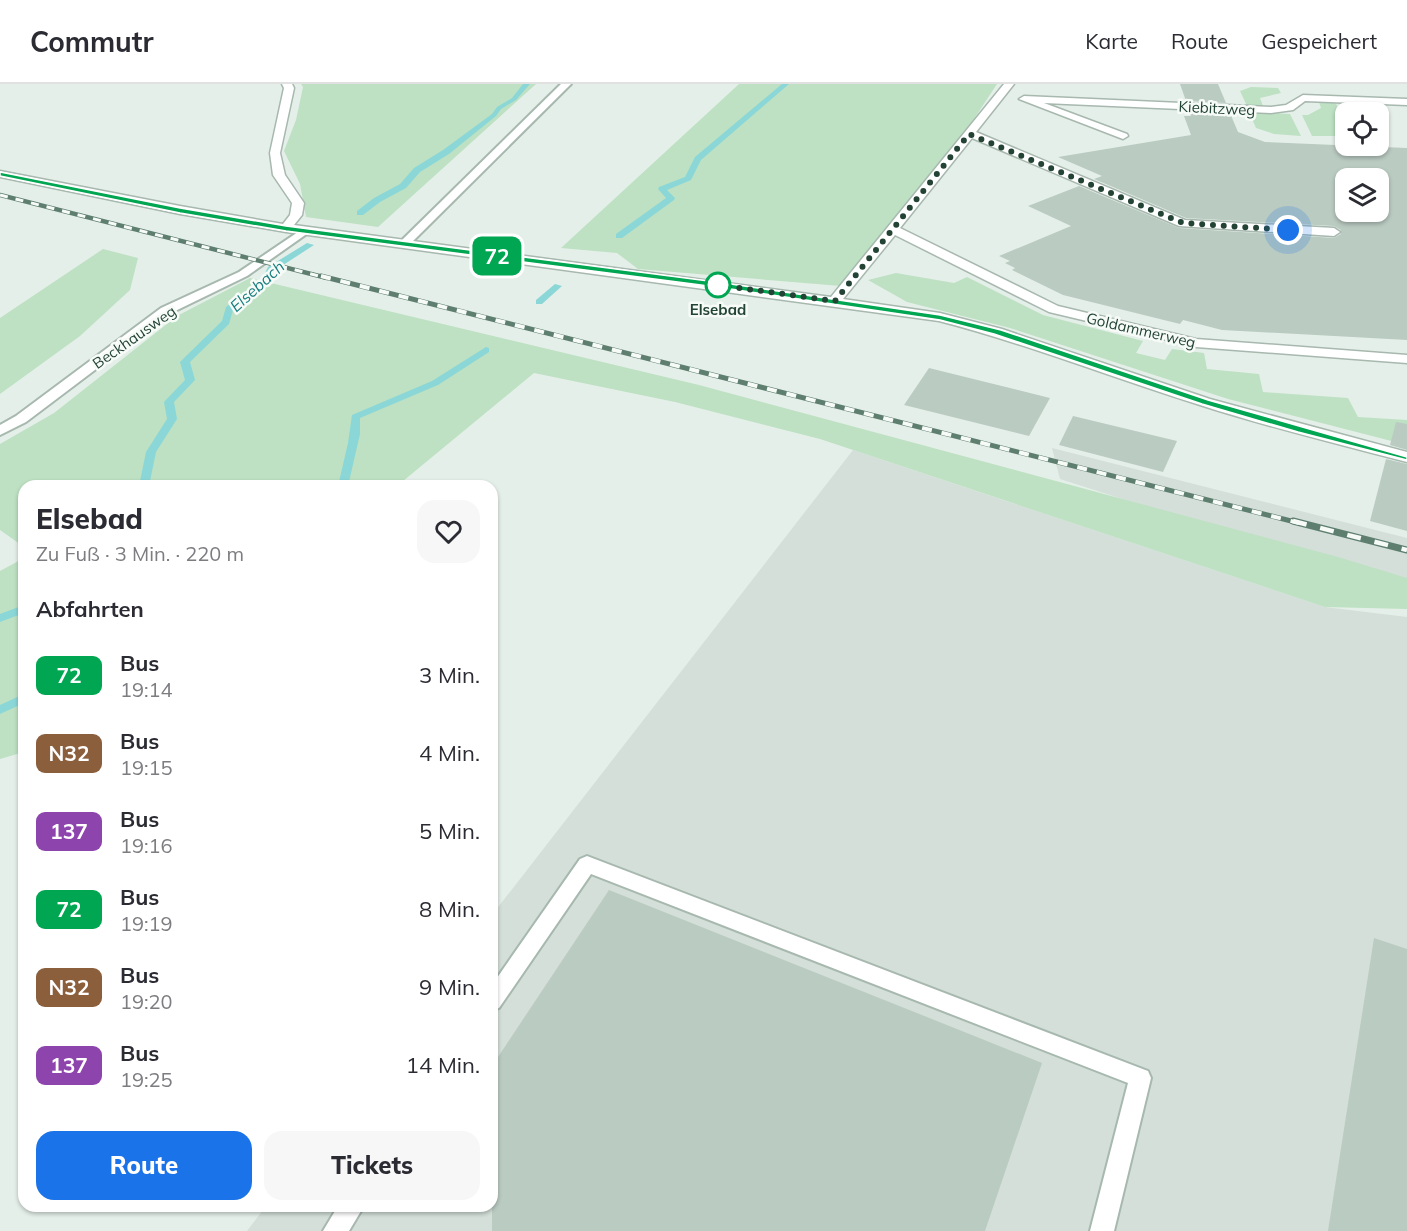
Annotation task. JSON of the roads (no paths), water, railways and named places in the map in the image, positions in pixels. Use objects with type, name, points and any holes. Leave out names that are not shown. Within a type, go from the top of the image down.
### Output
[{"type":"street","points":[[286,228],[296,215],[298,203],[279,175],[275,153],[289,88],[287,84]]},
{"type":"street","points":[[835,301],[1009,84]]},
{"type":"street","name":"Kiebitzweg","points":[[1001,94],[1024,99],[1123,136]]},
{"type":"street","name":"Kiebitzweg","points":[[1024,99],[1271,110],[1289,108],[1303,98],[1407,102]]},
{"type":"street","points":[[969,134],[1183,223],[1334,232]]},
{"type":"street","points":[[0,174],[147,204],[304,231],[940,317],[998,332],[1205,402],[1407,457]]},
{"type":"street","name":"Goldammerweg","points":[[893,229],[1054,309],[1196,344],[1407,359]]},
{"type":"lane","points":[[404,244],[566,84]]},
{"type":"lane","name":"Beckhausweg","points":[[0,431],[21,419],[165,311],[243,274],[304,231]]},
{"type":"lane","points":[[498,993],[587,864],[1140,1078],[1102,1231]]},
{"type":"lane","points":[[335,1231],[348,1212]]},
{"type":"waterway","name":"Elsebach","points":[[360,213],[377,200],[403,186],[417,170],[446,152],[494,115],[499,108],[514,99],[527,84]]},
{"type":"waterway","points":[[619,236],[671,198],[662,189],[688,178],[698,159],[786,84]]},
{"type":"waterway","name":"Elsebach","points":[[145,480],[151,452],[172,419],[169,402],[190,380],[185,362],[226,322],[229,309],[263,284],[271,269],[310,245]]},
{"type":"waterway","points":[[539,302],[558,286]]},
{"type":"waterway","points":[[344,480],[355,434],[355,417],[435,383],[486,350]]},
{"type":"waterway","name":"Elsebach","points":[[0,618],[18,611]]},
{"type":"waterway","points":[[0,710],[18,701]]},
{"type":"railway","points":[[0,195],[327,278]]},
{"type":"railway","points":[[321,276],[1299,523]]},
{"type":"railway","points":[[1293,521],[1407,550]]},
{"type":"place","name":"Elsebad","points":[[718,285]]}]
